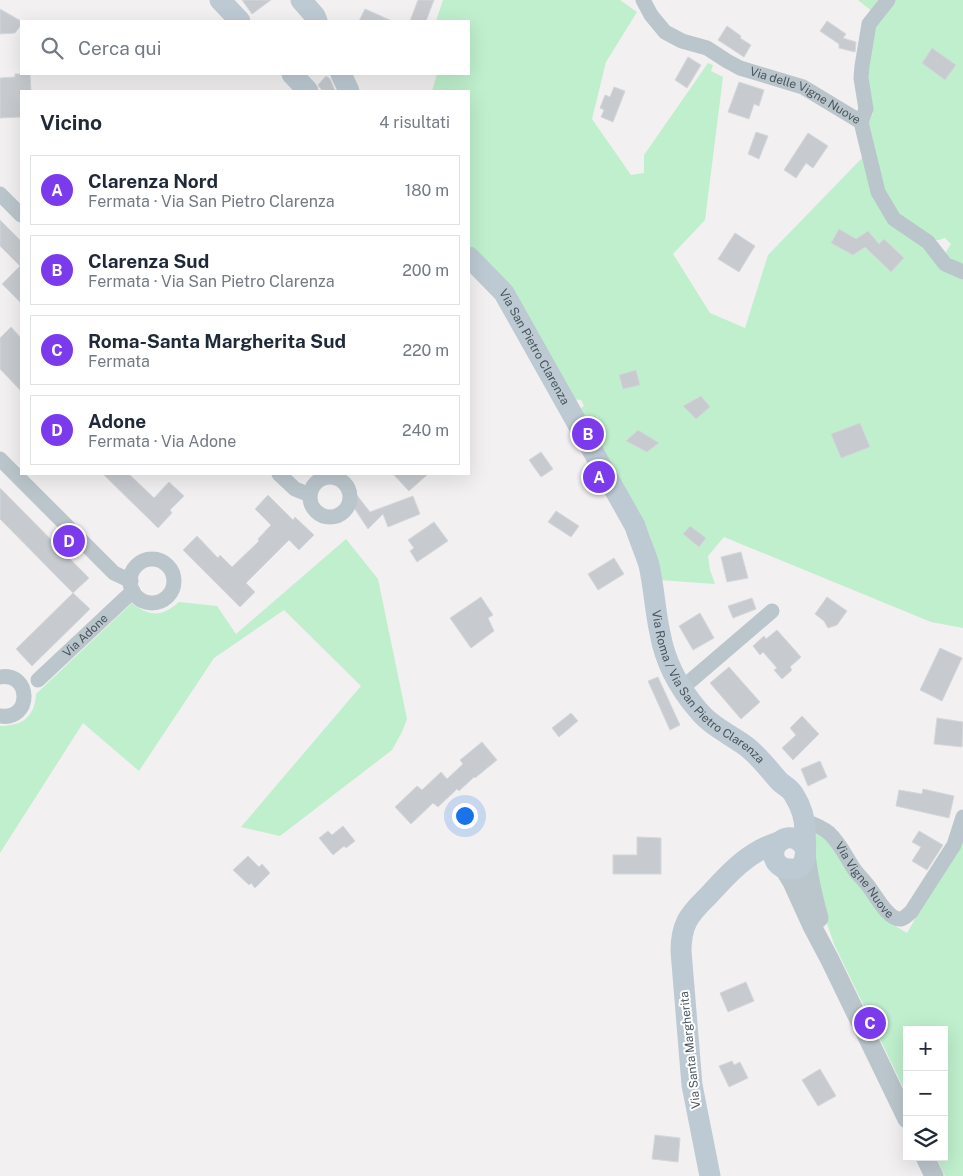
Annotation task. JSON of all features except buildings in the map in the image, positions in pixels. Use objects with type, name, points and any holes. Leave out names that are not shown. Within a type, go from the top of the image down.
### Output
[{"type":"main road","points":[[220,0],[239,20]]},
{"type":"main road","points":[[301,0],[316,20]]},
{"type":"main road","points":[[342,75],[349,90]]},
{"type":"main road","name":"Via San Pietro Clarenza","points":[[470,258],[504,294],[635,526],[649,565],[652,582]]},
{"type":"main road","name":"Via Roma / Via San Pietro Clarenza","points":[[652,582],[660,635],[671,669],[682,689],[708,722],[745,745],[792,792],[801,808],[805,821]]},
{"type":"main road","points":[[721,881],[747,867],[755,865],[793,869],[802,864],[805,859],[794,845],[792,828],[793,810],[782,783]]},
{"type":"main road","points":[[781,867],[774,857],[774,852],[794,845],[805,821]]},
{"type":"main road","name":"Via Santa Margherita","points":[[710,1176],[692,1086],[681,936],[693,911],[736,866],[766,846],[794,845]]},
{"type":"street","name":"Via delle Vigne Nuove","points":[[643,0],[651,15],[666,32],[682,40],[707,48],[740,68],[803,87],[861,122],[878,192],[894,219],[928,242],[945,264],[963,272]]},
{"type":"street","points":[[861,122],[866,109],[861,78],[869,24],[888,0]]},
{"type":"street","points":[[0,194],[20,214]]},
{"type":"street","name":"Via Adone","points":[[0,459],[114,573],[132,586],[38,680]]},
{"type":"street","points":[[280,475],[295,490],[310,495]]},
{"type":"street","points":[[682,689],[772,611]]},
{"type":"street","points":[[0,677],[11,677],[17,680],[22,685],[25,699],[23,705],[14,714],[0,716]]},
{"type":"street","name":"Via Vigne Nuove","points":[[805,821],[819,826],[830,834],[882,906],[894,917],[901,919],[911,912],[954,845],[963,817]]},
{"type":"street","points":[[794,845],[808,871],[830,960]]},
{"type":"street","points":[[781,867],[792,882],[906,1116]]},
{"type":"street","points":[[927,1161],[934,1176]]},
{"type":"green space","points":[[443,0],[620,0],[637,12],[606,62],[592,119],[631,175],[644,173],[644,155],[708,63],[713,65],[711,71],[723,77],[705,220],[673,254],[710,313],[745,328],[768,255],[862,158],[917,241],[963,278],[963,628],[931,622],[724,537],[708,556],[715,584],[659,580],[597,445],[605,441],[600,432],[592,435],[578,410],[584,406],[581,400],[571,399],[509,286],[470,246],[470,90],[432,90],[437,75],[470,75],[470,20],[436,20]]},
{"type":"green space","points":[[858,0],[963,0],[963,266],[946,259],[946,252],[951,244],[945,238],[934,240],[897,215],[880,187],[867,125],[873,113],[867,79],[873,12]]},
{"type":"green space","points":[[346,539],[378,579],[407,719],[392,750],[280,836],[241,827],[361,686],[284,610],[214,658],[139,771],[83,723],[0,853],[0,726],[8,726],[26,719],[33,709],[36,694],[132,603],[150,613],[161,613],[179,602],[217,606],[236,634]]},
{"type":"green space","points":[[809,827],[829,840],[892,924],[907,933],[958,843],[963,829],[963,1176],[945,1176],[938,1161],[948,1161],[948,1026],[903,1026],[903,1087],[834,944],[823,912]]},
{"type":"place","name":"Clarenza Sud","points":[[588,434]]},
{"type":"place","name":"Clarenza Nord","points":[[599,477]]},
{"type":"place","name":"Adone","points":[[69,541]]},
{"type":"place","name":"Roma-Santa Margherita Sud","points":[[870,1023]]}]
